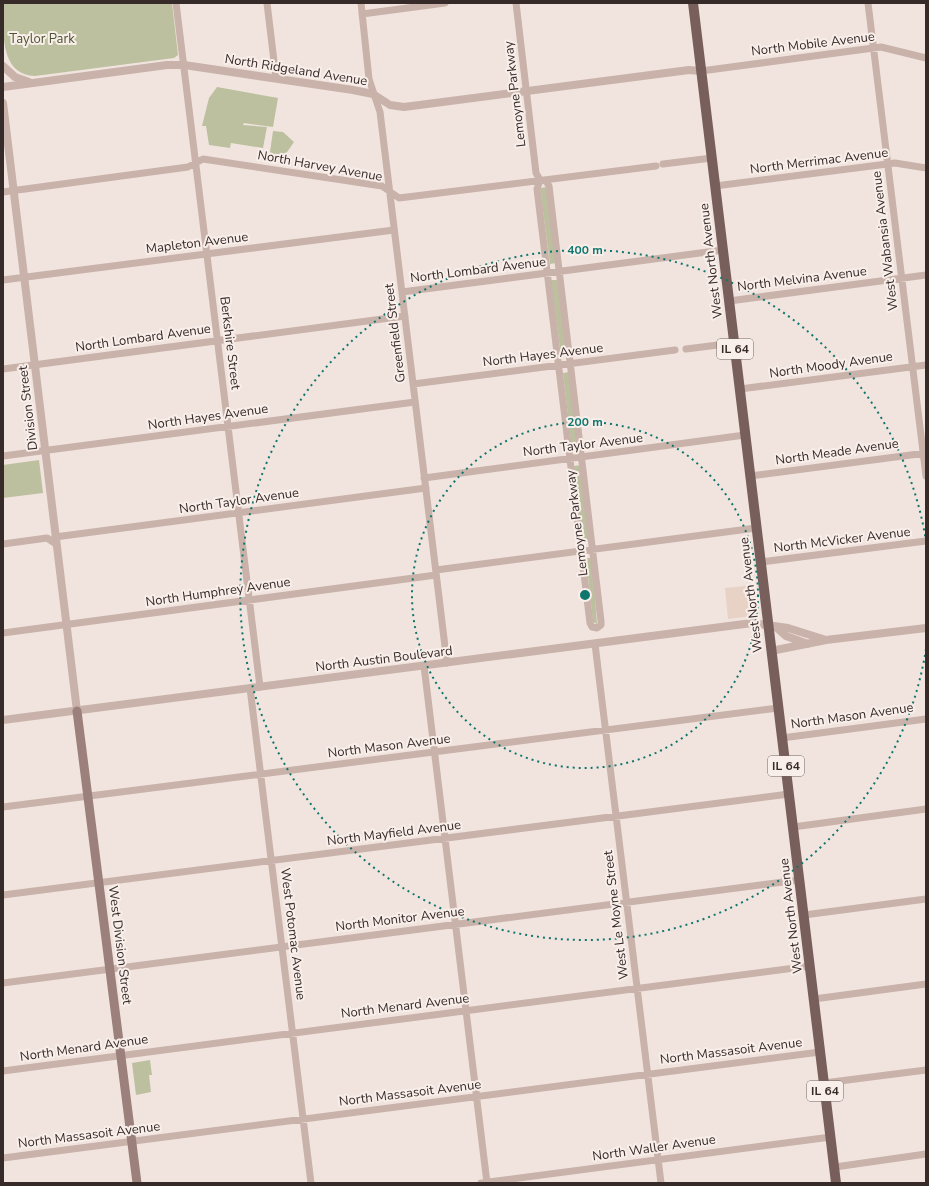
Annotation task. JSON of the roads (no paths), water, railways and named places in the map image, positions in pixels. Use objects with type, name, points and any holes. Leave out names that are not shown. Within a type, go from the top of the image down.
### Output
[{"type":"main road","name":"West North Avenue","points":[[693,3],[756,528],[773,627],[771,651],[836,1183]]},
{"type":"main road","name":"West Division Street","points":[[77,711],[137,1183]]},
{"type":"street","name":"Berkshire Street","points":[[176,3],[260,687]]},
{"type":"street","points":[[267,3],[276,78]]},
{"type":"street","name":"Greenfield Street","points":[[361,3],[372,94],[380,112],[447,663]]},
{"type":"street","points":[[362,14],[445,3]]},
{"type":"street","name":"Lemoyne Parkway","points":[[516,3],[536,168],[540,180],[537,189],[590,623],[592,627],[597,628],[601,626],[601,621],[549,186],[546,181],[540,180]]},
{"type":"street","name":"West Wabansia Avenue","points":[[868,3],[925,453],[926,476]]},
{"type":"street","name":"North Mobile Avenue","points":[[701,71],[882,47],[926,58]]},
{"type":"street","name":"North Ridgeland Avenue","points":[[3,87],[167,65],[184,65],[372,94],[390,105],[404,107],[689,70],[701,71]]},
{"type":"street","points":[[3,66],[14,77],[34,83]]},
{"type":"street","name":"Division Street","points":[[3,105],[77,711]]},
{"type":"street","points":[[663,164],[712,158]]},
{"type":"street","name":"North Harvey Avenue","points":[[3,192],[188,167],[202,160],[382,186],[399,198],[656,166]]},
{"type":"street","name":"North Merrimac Avenue","points":[[715,186],[895,163],[926,168]]},
{"type":"street","name":"Mapleton Avenue","points":[[3,280],[394,230]]},
{"type":"street","name":"North Lombard Avenue","points":[[402,292],[723,250]]},
{"type":"street","name":"North Melvina Avenue","points":[[729,300],[926,275]]},
{"type":"street","name":"North Lombard Avenue","points":[[3,369],[405,316]]},
{"type":"street","points":[[686,349],[734,343]]},
{"type":"street","name":"North Hayes Avenue","points":[[413,384],[675,350]]},
{"type":"street","name":"North Moody Avenue","points":[[740,389],[926,365]]},
{"type":"street","name":"North Hayes Avenue","points":[[3,456],[415,402]]},
{"type":"street","name":"North Taylor Avenue","points":[[424,478],[745,435]]},
{"type":"street","name":"North Meade Avenue","points":[[750,476],[925,453]]},
{"type":"street","name":"North Taylor Avenue","points":[[56,540],[426,488]]},
{"type":"street","name":"North Humphrey Avenue","points":[[3,633],[249,600],[592,549],[756,528]]},
{"type":"street","points":[[3,544],[47,538],[56,540]]},
{"type":"street","name":"North McVicker Avenue","points":[[761,562],[926,541]]},
{"type":"street","name":"North Austin Boulevard","points":[[3,720],[752,623],[788,628],[826,640]]},
{"type":"street","points":[[773,627],[786,636],[810,644]]},
{"type":"street","points":[[771,651],[826,640],[926,628]]},
{"type":"street","name":"West Le Moyne Street","points":[[595,644],[661,1183]]},
{"type":"street","points":[[424,666],[466,1010],[485,1183]]},
{"type":"street","name":"West Potomac Avenue","points":[[250,688],[311,1183]]},
{"type":"street","name":"North Mason Avenue","points":[[3,807],[778,708]]},
{"type":"street","name":"North Mason Avenue","points":[[782,738],[926,719]]},
{"type":"street","name":"North Mayfield Avenue","points":[[3,895],[616,815],[789,794]]},
{"type":"street","points":[[793,826],[926,809]]},
{"type":"street","name":"North Monitor Avenue","points":[[3,983],[627,901],[799,880]]},
{"type":"street","points":[[804,915],[926,899]]},
{"type":"street","name":"North Menard Avenue","points":[[3,1071],[810,966]]},
{"type":"street","points":[[814,999],[926,984]]},
{"type":"street","name":"North Massasoit Avenue","points":[[3,1158],[820,1052]]},
{"type":"street","points":[[824,1083],[926,1070]]},
{"type":"street","name":"North Waller Avenue","points":[[485,1183],[831,1137]]},
{"type":"street","points":[[834,1167],[926,1154]]},
{"type":"park label","name":"Taylor Park","points":[[42,39]]}]
